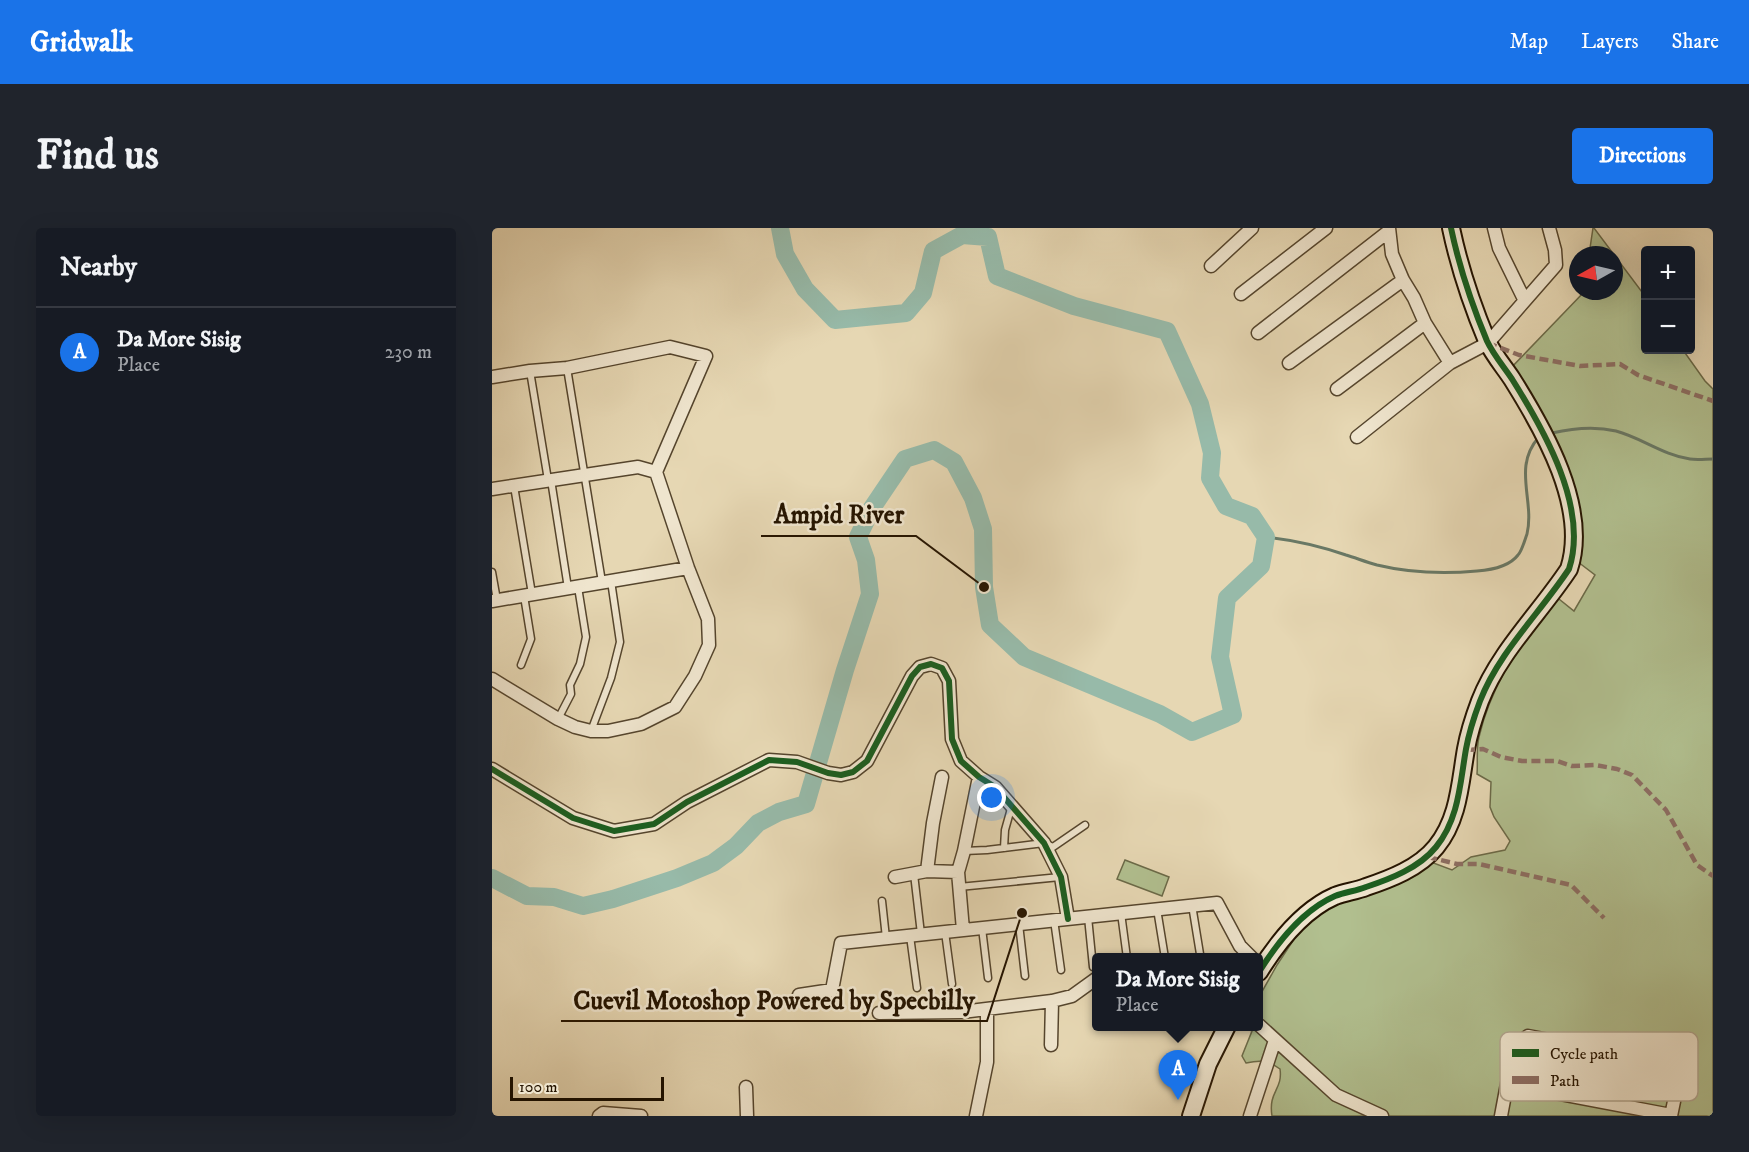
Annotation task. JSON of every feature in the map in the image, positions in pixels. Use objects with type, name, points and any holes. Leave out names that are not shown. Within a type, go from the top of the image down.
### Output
[{"type":"street","points":[[1212,266],[1252,228]]},
{"type":"street","points":[[1241,294],[1326,228]]},
{"type":"street","points":[[1263,960],[1317,906],[1335,896],[1366,887],[1409,869],[1428,857],[1438,846],[1455,812],[1471,726],[1481,699],[1500,663],[1569,569],[1573,556],[1575,536],[1573,518],[1559,470],[1547,439],[1488,343],[1463,273],[1451,228]]},
{"type":"street","points":[[1494,228],[1499,248],[1524,299]]},
{"type":"street","points":[[1357,437],[1450,363],[1488,343],[1556,265],[1555,250],[1549,228]]},
{"type":"street","points":[[1389,229],[1392,254],[1403,280],[1425,323],[1450,363]]},
{"type":"street","points":[[1258,333],[1389,229]]},
{"type":"street","points":[[1289,363],[1403,280]]},
{"type":"street","points":[[1337,389],[1425,323]]},
{"type":"street","points":[[492,377],[530,370],[567,368],[670,347],[706,356],[656,472],[688,568],[708,619],[710,645],[695,676],[675,707],[641,724],[608,731],[591,732],[574,727],[492,679]]},
{"type":"street","points":[[492,489],[638,467],[656,472]]},
{"type":"street","points":[[494,601],[688,568]]},
{"type":"street","points":[[492,769],[573,818],[614,831],[654,824],[687,802],[769,760],[797,762],[841,775],[853,772],[867,761],[912,676],[920,667],[931,664],[942,668],[949,681],[952,739],[961,761],[995,787],[1044,843],[1061,877],[1068,919]]},
{"type":"street","points":[[927,871],[942,777]]},
{"type":"street","points":[[963,930],[958,872],[979,777]]},
{"type":"street","points":[[895,877],[927,871],[958,872]]},
{"type":"street","points":[[799,995],[832,990],[841,975],[842,944],[1192,905],[1216,903],[1240,946],[1247,953]]},
{"type":"street","points":[[879,1013],[962,1012],[1053,1001],[1072,996],[1092,975]]},
{"type":"street","points":[[1051,1045],[1053,1001]]},
{"type":"street","points":[[976,1116],[987,1062],[987,1009]]},
{"type":"street","points":[[1263,1029],[1336,1095],[1382,1116]]},
{"type":"street","points":[[1191,1116],[1208,1064],[1224,1031]]},
{"type":"street","points":[[1250,1116],[1275,1040]]},
{"type":"street","points":[[746,1087],[747,1116]]},
{"type":"street","points":[[1501,1116],[1504,1101]]},
{"type":"street","points":[[1594,1101],[1671,1116],[1674,1101]]},
{"type":"street","points":[[599,1116],[603,1113],[640,1116]]},
{"type":"lane","points":[[567,368],[594,528],[620,642],[611,678],[591,732]]},
{"type":"lane","points":[[530,370],[549,481],[586,637],[580,664],[570,685],[571,694],[558,719]]},
{"type":"lane","points":[[514,486],[528,595],[531,639],[522,665]]},
{"type":"lane","points":[[492,572],[494,601]]},
{"type":"lane","points":[[1004,848],[1005,830],[1012,804]]},
{"type":"lane","points":[[964,851],[1044,843],[1053,847],[1085,825]]},
{"type":"lane","points":[[914,874],[917,988]]},
{"type":"lane","points":[[959,887],[1061,877]]},
{"type":"lane","points":[[882,901],[886,939]]},
{"type":"lane","points":[[1192,905],[1200,953]]},
{"type":"lane","points":[[1157,909],[1164,953]]},
{"type":"lane","points":[[1121,913],[1126,953]]},
{"type":"lane","points":[[1088,916],[1093,953]]},
{"type":"lane","points":[[1054,920],[1060,970]]},
{"type":"lane","points":[[1018,924],[1025,976]]},
{"type":"lane","points":[[982,928],[988,978]]},
{"type":"lane","points":[[945,932],[952,984]]},
{"type":"green space","points":[[1594,228],[1608,246],[1590,246]]},
{"type":"green space","points":[[1623,267],[1641,291],[1641,354],[1686,354],[1713,389],[1713,1116],[1272,1116],[1272,1101],[1279,1082],[1280,1069],[1264,1062],[1246,1063],[1242,1056],[1252,1031],[1263,1031],[1263,990],[1277,965],[1300,930],[1315,915],[1337,904],[1384,889],[1431,862],[1452,870],[1471,857],[1505,850],[1510,841],[1490,807],[1491,782],[1477,774],[1478,742],[1485,717],[1500,680],[1554,595],[1574,611],[1595,575],[1578,562],[1580,519],[1510,369],[1576,300],[1623,300]]},
{"type":"green space","points":[[1125,860],[1169,877],[1162,896],[1117,879]]},
{"type":"waterway","points":[[492,878],[527,896],[554,897],[583,906],[613,899],[677,878],[713,863],[736,846],[758,823],[779,812],[806,804],[870,594],[866,560],[858,537],[872,508],[905,459],[934,450],[954,462],[973,498],[983,529],[984,587],[990,625],[1024,657],[1160,714],[1192,732],[1233,715],[1220,657],[1227,598],[1261,566],[1266,537],[1252,516],[1226,506],[1210,478],[1212,453],[1200,404],[1167,331],[1074,306],[997,276],[988,237],[962,235],[933,251],[923,293],[906,313],[835,320],[805,289],[785,254],[780,228]]},
{"type":"waterway","points":[[1552,433],[1584,428],[1608,429],[1626,434],[1680,457],[1713,459]]},
{"type":"waterway","points":[[1266,537],[1316,546],[1377,565],[1402,570],[1452,572],[1482,571],[1499,567],[1518,555],[1527,534],[1529,521],[1525,472],[1531,448],[1539,437]]},
{"type":"marked path","points":[[1488,343],[1519,355],[1580,366],[1620,364],[1638,375],[1713,401]]},
{"type":"marked path","points":[[1466,750],[1483,749],[1501,757],[1522,761],[1557,761],[1572,766],[1595,765],[1617,769],[1632,775],[1666,810],[1697,865],[1713,876]]},
{"type":"marked path","points":[[1428,857],[1457,864],[1479,864],[1571,885],[1604,918]]},
{"type":"cycle path","points":[[1263,966],[1292,928],[1323,902],[1404,872],[1436,847],[1450,825],[1454,813],[1470,731],[1488,683],[1509,649],[1569,569],[1574,545],[1573,521],[1560,470],[1537,422],[1487,341],[1466,285],[1451,228]]},
{"type":"cycle path","points":[[492,769],[573,818],[614,831],[654,824],[687,802],[769,760],[797,762],[841,775],[853,772],[867,761],[912,676],[920,667],[931,664],[942,668],[949,681],[952,739],[961,761],[995,787],[1044,843],[1061,877],[1068,919]]},
{"type":"place","name":"Ampid River","points":[[984,587]]},
{"type":"place","name":"Cuevil Motoshop Powered by Specbilly","points":[[1022,913]]},
{"type":"place","name":"Da More Sisig","points":[[1178,1100]]}]
